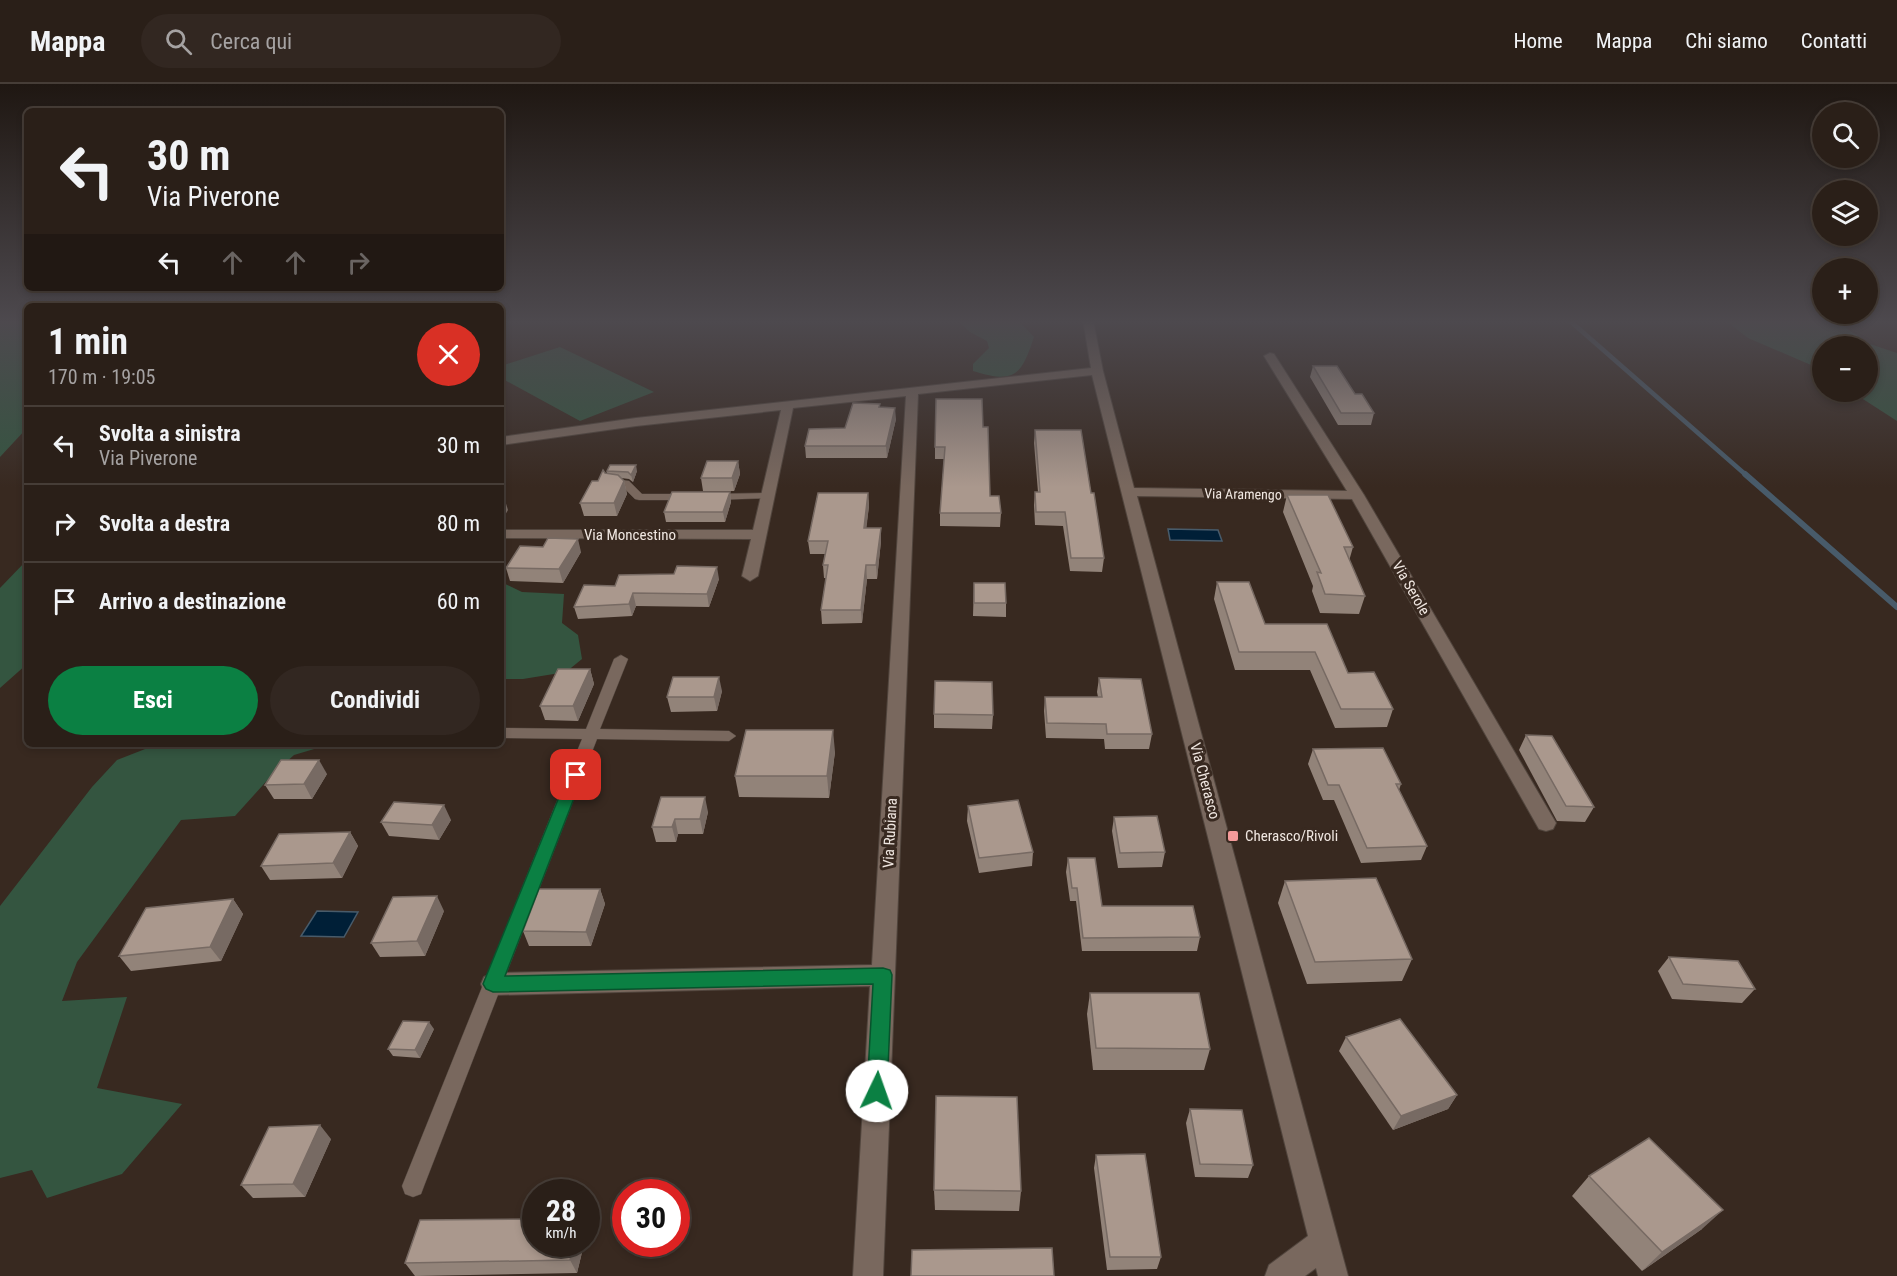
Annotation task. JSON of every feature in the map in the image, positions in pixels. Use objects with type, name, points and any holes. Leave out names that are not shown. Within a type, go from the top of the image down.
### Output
[{"type":"street","points":[[504,441],[788,405],[1054,376]]},
{"type":"street","name":"Via Cherasco","points":[[1098,376],[1333,1276]]},
{"type":"street","name":"Via Serole","points":[[1282,376],[1357,495],[1546,823]]},
{"type":"street","name":"Via Rubiana","points":[[868,1276],[912,391]]},
{"type":"street","points":[[750,576],[788,405]]},
{"type":"street","name":"Via Aramengo","points":[[1129,492],[1357,495]]},
{"type":"street","name":"Via Moncestino","points":[[504,534],[759,535]]},
{"type":"street","points":[[493,984],[883,975]]},
{"type":"street","points":[[1280,1276],[1325,1242]]},
{"type":"lane","points":[[612,482],[625,483],[639,497],[768,496]]},
{"type":"lane","points":[[413,1186],[621,659]]},
{"type":"lane","points":[[504,733],[729,736]]},
{"type":"green space","points":[[0,376],[24,376],[24,431],[0,457]]},
{"type":"green space","points":[[504,376],[620,376],[654,392],[580,421],[504,380]]},
{"type":"green space","points":[[1878,376],[1897,376],[1897,421],[1868,402],[1878,402]]},
{"type":"green space","points":[[24,563],[24,667],[0,688],[0,588]]},
{"type":"green space","points":[[504,583],[522,592],[564,594],[562,623],[578,635],[582,659],[566,672],[523,679],[504,679]]},
{"type":"green space","points":[[150,747],[321,747],[294,755],[271,776],[235,816],[181,820],[77,962],[62,1001],[127,997],[97,1088],[182,1104],[122,1174],[47,1198],[32,1170],[0,1178],[0,906],[92,787],[117,760]]},
{"type":"water","points":[[1168,529],[1218,530],[1222,541],[1170,540]]},
{"type":"water","points":[[317,911],[358,912],[344,937],[301,936]]},
{"type":"building","points":[[1319,376],[1343,376],[1355,394],[1362,394],[1374,413],[1341,413]]},
{"type":"building","points":[[936,399],[982,399],[983,427],[988,427],[990,496],[999,496],[1001,513],[940,513],[945,447],[935,447]]},
{"type":"building","points":[[853,403],[880,404],[879,407],[895,408],[886,446],[805,446],[809,429],[845,428]]},
{"type":"building","points":[[1035,430],[1081,430],[1104,558],[1071,558],[1065,512],[1036,512],[1035,492],[1040,492]]},
{"type":"building","points":[[707,461],[738,461],[732,478],[701,478]]},
{"type":"building","points":[[610,465],[636,465],[631,475],[628,472],[607,471]]},
{"type":"building","points":[[603,470],[605,473],[618,475],[624,481],[614,503],[580,503],[592,481],[598,481]]},
{"type":"building","points":[[672,492],[730,492],[723,512],[664,512]]},
{"type":"building","points":[[818,493],[868,493],[864,528],[881,528],[876,565],[866,565],[861,610],[821,610],[828,565],[823,565],[828,541],[808,541]]},
{"type":"building","points":[[1287,495],[1328,495],[1353,547],[1344,547],[1365,596],[1325,594],[1317,572],[1321,573]]},
{"type":"building","points":[[548,538],[578,539],[559,569],[506,568],[520,546],[543,547]]},
{"type":"building","points":[[677,566],[717,567],[707,594],[633,593],[629,604],[574,607],[584,585],[615,586],[619,575],[674,574]]},
{"type":"building","points":[[1217,582],[1249,582],[1265,624],[1327,624],[1348,673],[1374,672],[1393,709],[1341,709],[1315,652],[1239,652]]},
{"type":"building","points":[[974,583],[1005,583],[1006,603],[974,603]]},
{"type":"building","points":[[558,669],[590,669],[573,706],[540,706]]},
{"type":"building","points":[[673,677],[719,677],[714,697],[667,697]]},
{"type":"building","points":[[1099,678],[1141,679],[1152,734],[1107,734],[1106,724],[1047,723],[1045,697],[1102,697]]},
{"type":"building","points":[[935,681],[992,682],[993,715],[934,714]]},
{"type":"building","points":[[746,730],[833,730],[827,776],[735,776]]},
{"type":"building","points":[[1526,735],[1552,736],[1594,807],[1566,806]]},
{"type":"building","points":[[1383,748],[1401,784],[1396,784],[1427,846],[1367,848],[1339,785],[1328,785],[1313,749]]},
{"type":"building","points":[[281,760],[319,760],[304,784],[265,785]]},
{"type":"building","points":[[661,797],[705,797],[700,819],[675,819],[672,827],[652,827]]},
{"type":"building","points":[[1018,800],[1033,852],[979,858],[968,806]]},
{"type":"building","points":[[394,802],[444,805],[432,825],[381,822]]},
{"type":"building","points":[[1157,816],[1165,852],[1120,853],[1114,817]]},
{"type":"building","points":[[350,832],[333,863],[261,866],[279,834]]},
{"type":"building","points":[[1068,858],[1095,858],[1102,906],[1193,906],[1200,937],[1083,938],[1077,888],[1072,888]]},
{"type":"building","points":[[1376,878],[1412,959],[1315,962],[1285,881]]},
{"type":"building","points":[[539,889],[600,889],[586,932],[523,931]]},
{"type":"building","points":[[437,896],[417,941],[371,943],[393,897]]},
{"type":"building","points":[[233,899],[210,947],[119,956],[146,908]]},
{"type":"building","points":[[1669,957],[1738,961],[1755,989],[1683,984]]},
{"type":"building","points":[[1090,993],[1199,993],[1210,1049],[1096,1048]]},
{"type":"building","points":[[1400,1019],[1457,1095],[1401,1116],[1346,1037]]},
{"type":"building","points":[[403,1021],[429,1022],[415,1050],[388,1049]]},
{"type":"building","points":[[936,1096],[1017,1097],[1021,1191],[934,1190]]},
{"type":"building","points":[[1190,1109],[1242,1110],[1253,1165],[1200,1164]]},
{"type":"building","points":[[320,1125],[293,1184],[241,1185],[269,1127]]},
{"type":"building","points":[[1649,1138],[1723,1210],[1662,1252],[1589,1176]]},
{"type":"building","points":[[1145,1154],[1161,1257],[1110,1257],[1096,1155]]},
{"type":"building","points":[[522,1219],[522,1257],[571,1257],[570,1260],[405,1263],[420,1220]]},
{"type":"building","points":[[1052,1248],[1054,1276],[911,1276],[912,1250]]},
{"type":"waterway","points":[[1633,376],[1746,475]]},
{"type":"waterway","points":[[1745,474],[1897,607]]},
{"type":"place","name":"Cherasco/Rivoli","points":[[1233,836]]},
{"type":"route","points":[[576,775],[493,984],[883,975],[877,1091]]}]
